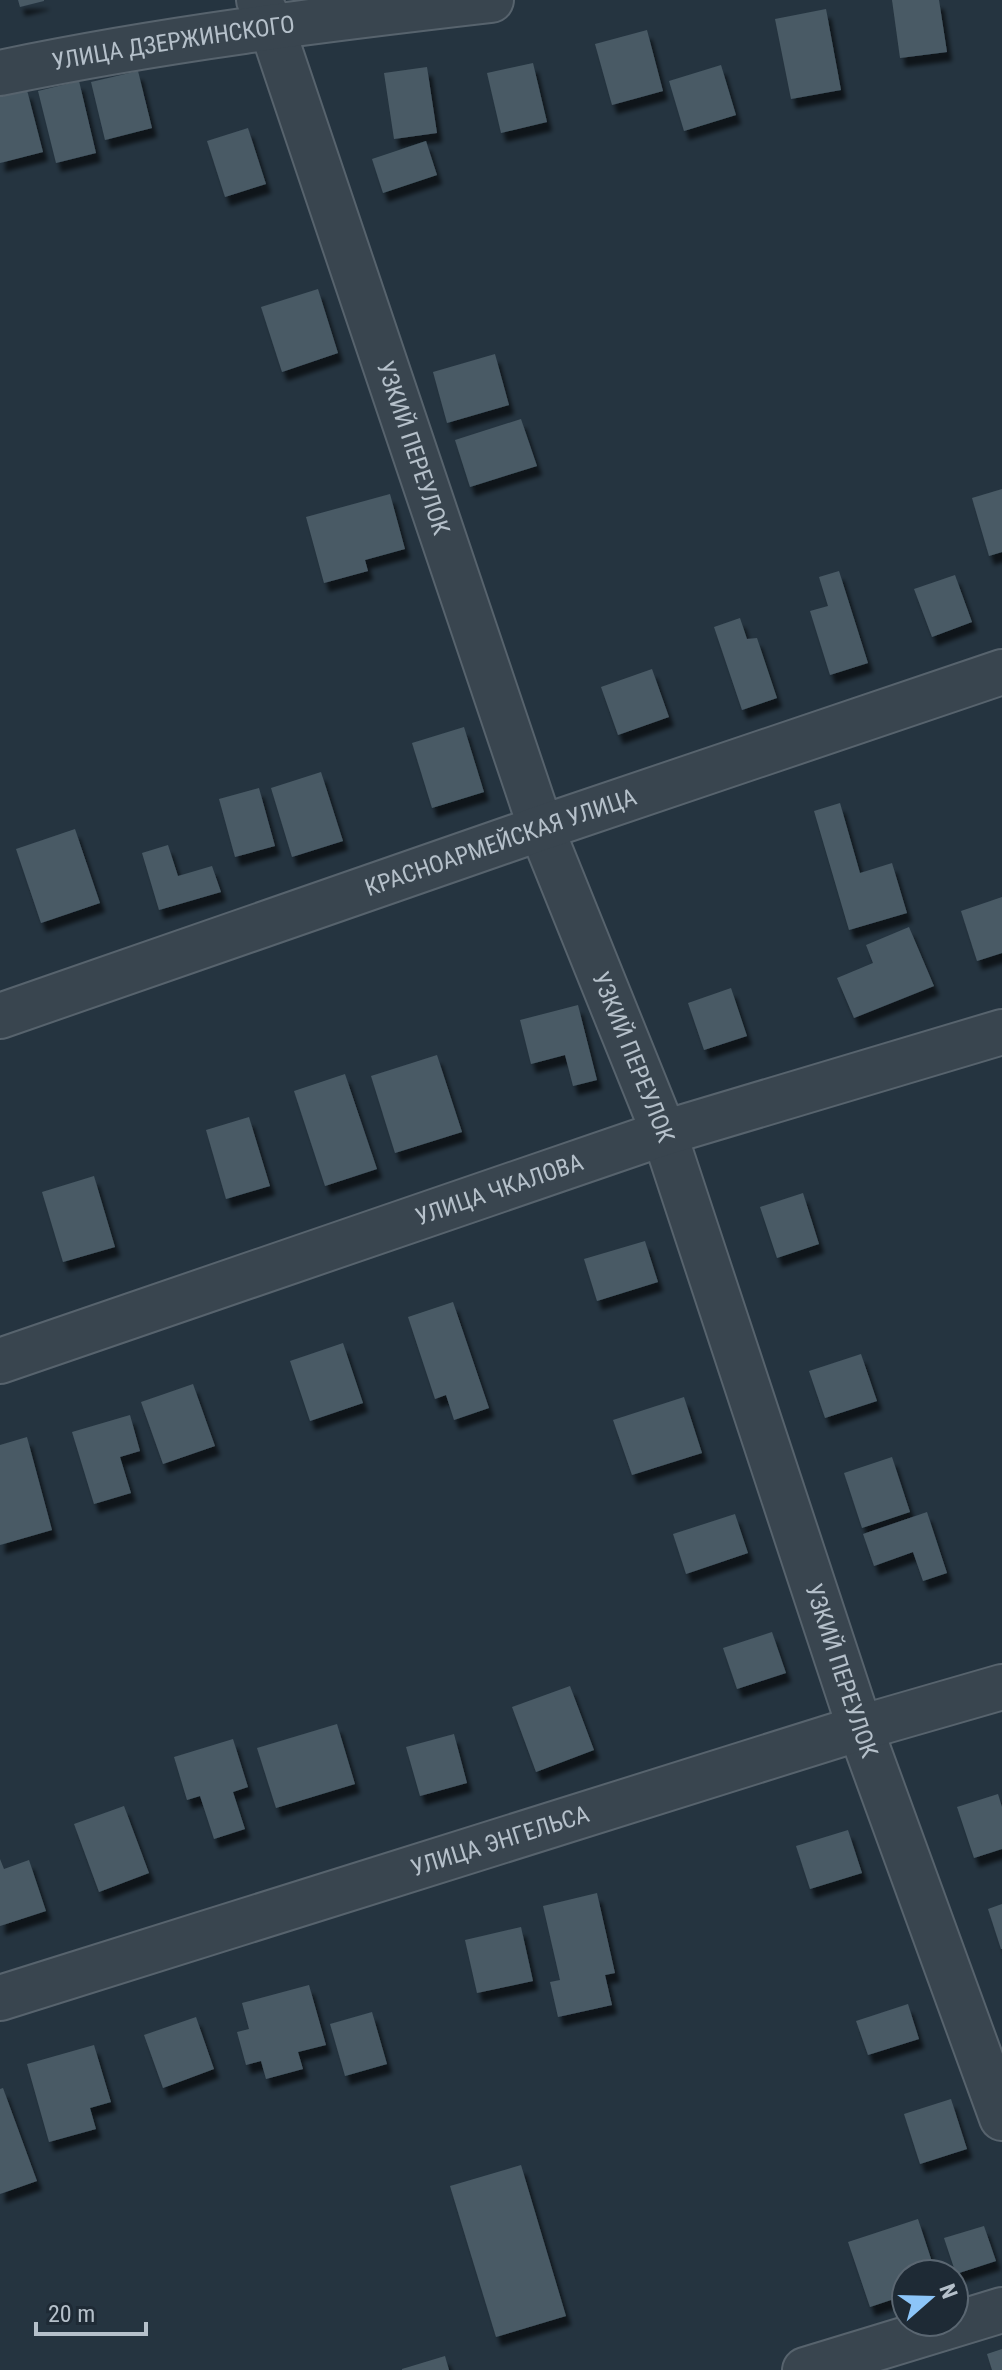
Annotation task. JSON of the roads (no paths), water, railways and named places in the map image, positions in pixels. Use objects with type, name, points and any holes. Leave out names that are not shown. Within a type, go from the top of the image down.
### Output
[{"type":"street","name":"УЛИЦА ДЗЕРЖИНСКОГО","points":[[0,73],[265,12],[491,0]]},
{"type":"street","name":"УЗКИЙ ПЕРЕУЛОК","points":[[265,12],[541,828],[664,1133],[860,1728],[1002,2118]]},
{"type":"street","name":"КРАСНОАРМЕЙСКАЯ УЛИЦА","points":[[0,1016],[1002,672]]},
{"type":"street","name":"УЛИЦА ЧКАЛОВА","points":[[0,1361],[664,1133],[1002,1032]]},
{"type":"street","name":"УЛИЦА ЭНГЕЛЬСА","points":[[0,1998],[860,1728],[1002,1687]]},
{"type":"street","points":[[805,2370],[1002,2310]]}]
